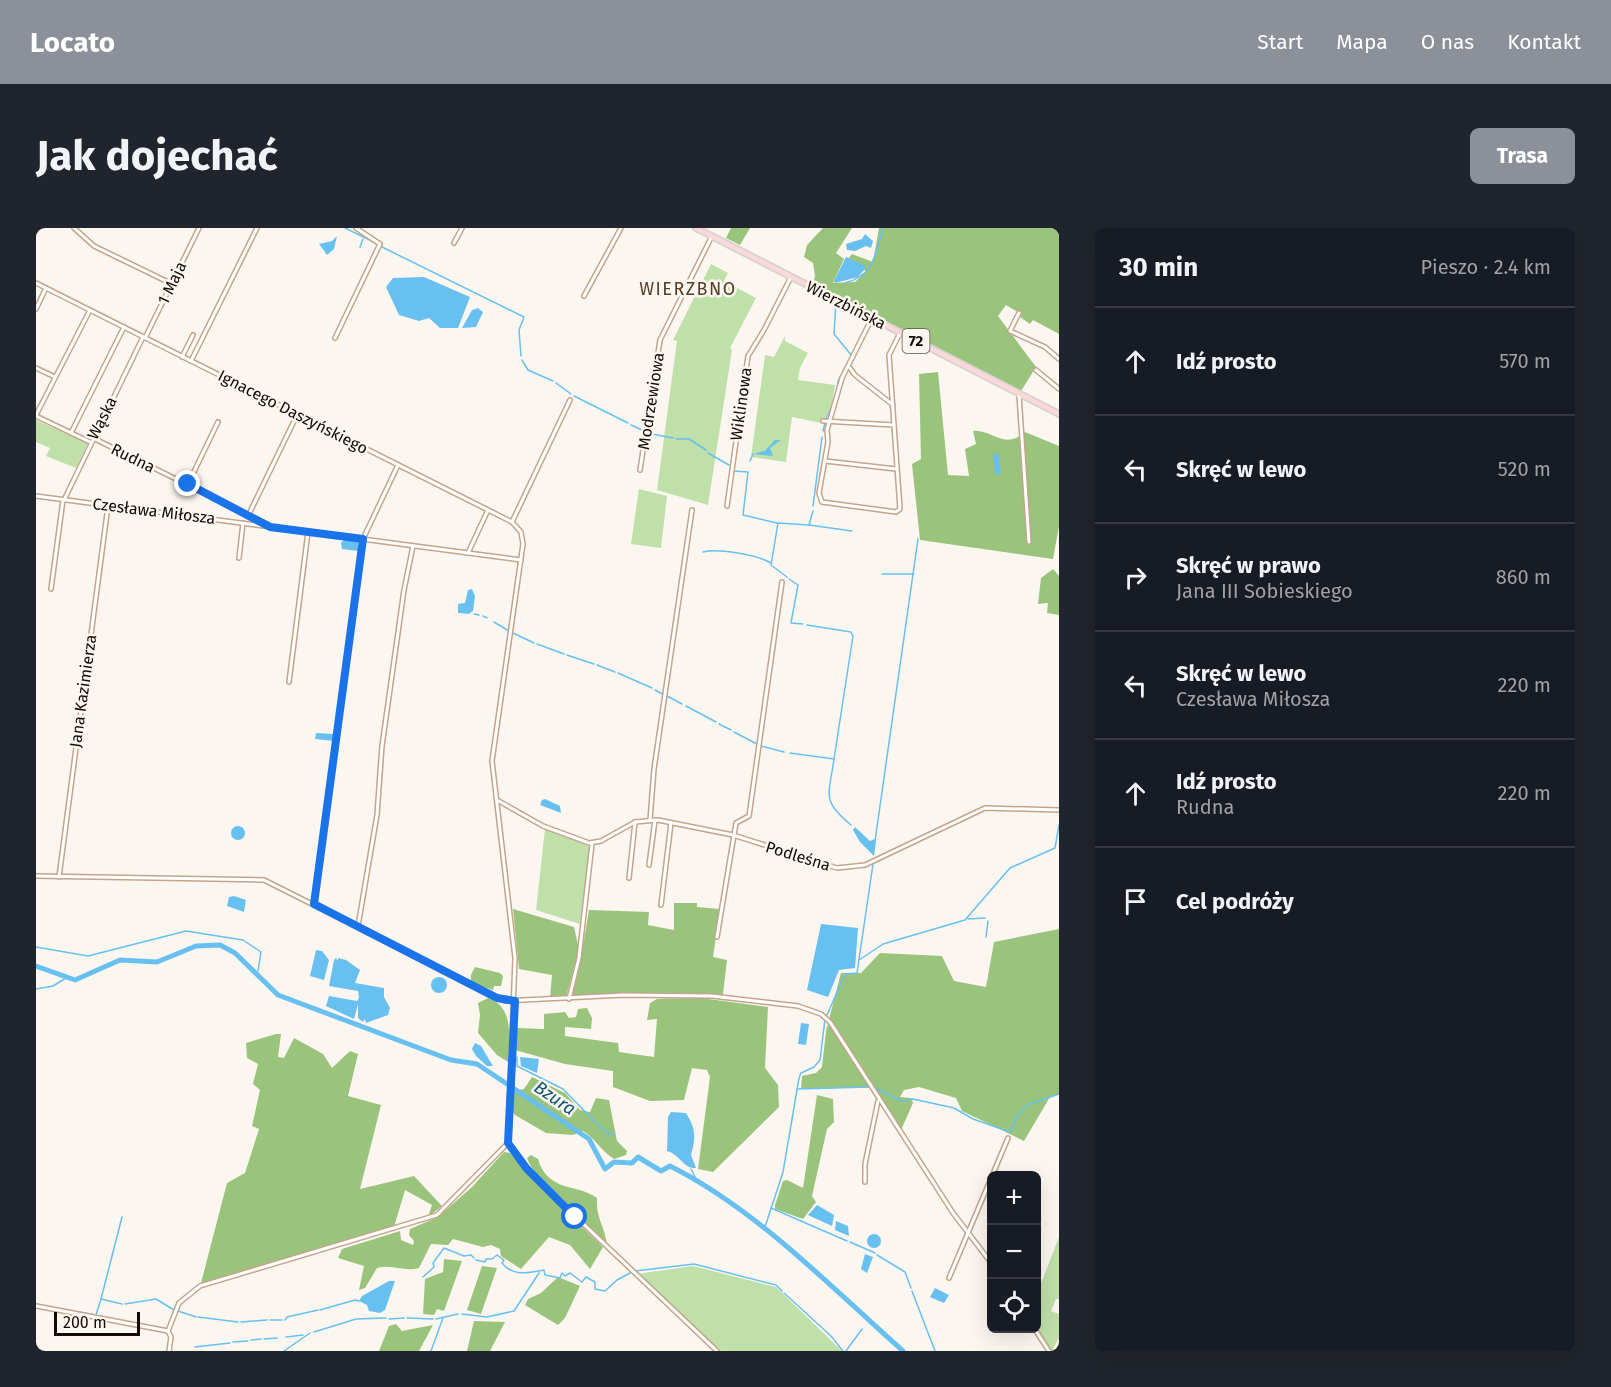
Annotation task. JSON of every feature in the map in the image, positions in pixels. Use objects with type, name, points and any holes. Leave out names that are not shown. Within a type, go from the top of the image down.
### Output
[{"type":"main road","name":"Wierzbińska","points":[[696,228],[1059,414]]},
{"type":"street","points":[[74,228],[94,246],[171,284]]},
{"type":"street","name":"1 Maja","points":[[144,338],[199,228]]},
{"type":"street","points":[[191,362],[257,228]]},
{"type":"street","points":[[335,338],[380,246],[378,241],[356,228]]},
{"type":"street","points":[[454,243],[462,228]]},
{"type":"street","points":[[584,296],[621,228]]},
{"type":"street","name":"Modrzewiowa","points":[[640,470],[660,340],[712,236]]},
{"type":"street","name":"Wiklinowa","points":[[727,507],[748,356],[791,277]]},
{"type":"street","name":"Ignacego Daszyńskiego","points":[[36,283],[512,522]]},
{"type":"street","points":[[36,309],[46,288]]},
{"type":"street","points":[[36,415],[90,310]]},
{"type":"street","points":[[1020,313],[1010,331],[1045,347],[1059,359]]},
{"type":"street","points":[[872,318],[842,378],[830,421],[819,493],[822,502],[896,512],[900,508],[889,356],[900,333]]},
{"type":"street","points":[[71,433],[124,327]]},
{"type":"street","points":[[182,357],[193,335]]},
{"type":"street","name":"Wąska","points":[[51,590],[64,500],[144,338]]},
{"type":"street","points":[[849,366],[855,375],[893,405]]},
{"type":"street","points":[[36,368],[55,377]]},
{"type":"street","points":[[1036,370],[1059,389]]},
{"type":"street","points":[[1019,394],[1029,542]]},
{"type":"street","points":[[570,400],[512,522],[520,529],[523,537],[493,756],[514,937],[515,1001],[508,1143],[539,1182],[717,1351]]},
{"type":"street","name":"Rudna","points":[[36,415],[71,433],[92,440],[188,484],[270,527]]},
{"type":"street","points":[[249,514],[297,415]]},
{"type":"street","points":[[188,484],[218,422]]},
{"type":"street","points":[[823,422],[894,425]]},
{"type":"street","points":[[825,461],[896,469]]},
{"type":"street","points":[[314,904],[363,539],[398,465]]},
{"type":"street","name":"Czesława Miłosza","points":[[36,496],[521,560]]},
{"type":"street","name":"Jana Kazimierza","points":[[59,877],[108,506]]},
{"type":"street","points":[[468,554],[488,510]]},
{"type":"street","points":[[650,820],[655,784],[654,769],[692,510]]},
{"type":"street","points":[[239,558],[243,523]]},
{"type":"street","points":[[289,682],[308,532]]},
{"type":"street","points":[[358,927],[377,808],[382,746],[404,590],[413,546]]},
{"type":"street","points":[[717,937],[733,836],[737,821],[749,816],[782,582]]},
{"type":"street","points":[[497,800],[543,826],[592,843],[579,958],[569,999]]},
{"type":"street","name":"Podleśna","points":[[592,843],[635,822],[655,820],[733,836],[825,867],[848,868],[865,865],[985,808],[1059,810]]},
{"type":"street","points":[[649,865],[655,820]]},
{"type":"street","points":[[629,878],[635,822]]},
{"type":"street","points":[[661,905],[671,823]]},
{"type":"street","points":[[36,876],[257,879],[279,886],[497,998],[515,1001],[624,995],[712,996],[806,1008],[828,1019],[879,1099],[987,1257]]},
{"type":"street","points":[[865,1182],[865,1164],[879,1099]]},
{"type":"street","points":[[994,1171],[1008,1138]]},
{"type":"street","points":[[170,1351],[171,1337],[168,1331],[179,1303],[200,1286],[437,1215],[508,1143]]},
{"type":"street","points":[[948,1278],[987,1188]]},
{"type":"street","points":[[36,1306],[168,1331]]},
{"type":"street","points":[[1037,1333],[1049,1351]]},
{"type":"green space","points":[[731,228],[750,228],[740,245],[726,238]]},
{"type":"green space","points":[[823,228],[852,228],[836,253],[844,259],[833,283],[855,282],[866,271],[847,260],[852,254],[873,262],[879,228],[1059,228],[1059,334],[1033,320],[1030,324],[1020,317],[1021,314],[1006,305],[998,316],[1036,367],[1021,391],[813,284],[815,276],[813,263],[804,257],[807,245]]},
{"type":"green space","points":[[711,264],[728,273],[724,281],[756,298],[730,348],[732,350],[708,505],[657,490],[677,341],[673,340]]},
{"type":"green space","points":[[785,336],[785,341],[808,353],[800,368],[798,380],[835,385],[832,404],[822,423],[792,417],[786,462],[751,457],[765,355],[774,357]]},
{"type":"green space","points":[[938,372],[948,475],[969,476],[965,449],[976,444],[973,431],[980,431],[1004,440],[1011,440],[1025,432],[1059,446],[1059,526],[1053,559],[920,540],[912,464],[921,459],[919,374]]},
{"type":"green space","points":[[36,420],[88,443],[76,468],[46,456],[50,448],[36,442]]},
{"type":"green space","points":[[639,489],[667,496],[661,548],[631,544]]},
{"type":"green space","points":[[1053,569],[1059,576],[1059,615],[1047,613],[1048,603],[1038,604],[1041,578]]},
{"type":"green space","points":[[545,829],[590,848],[580,924],[536,910]]},
{"type":"green space","points":[[674,903],[697,903],[697,907],[720,909],[713,957],[727,960],[723,994],[571,996],[581,958],[589,910],[649,912],[648,925],[674,930]]},
{"type":"green space","points":[[513,909],[574,927],[579,949],[566,997],[550,998],[552,975],[519,969]]},
{"type":"green space","points":[[1059,929],[1059,1094],[1050,1097],[1024,1141],[962,1111],[956,1098],[919,1087],[904,1090],[900,1097],[911,1098],[913,1103],[901,1130],[874,1087],[801,1089],[802,1076],[816,1073],[822,1067],[826,1031],[841,973],[861,973],[880,953],[942,956],[954,981],[986,987],[994,942]]},
{"type":"green space","points":[[475,967],[500,973],[503,976],[501,986],[494,986],[493,990],[471,983],[471,975]]},
{"type":"green space","points":[[488,998],[497,1002],[506,1016],[509,1034],[508,1062],[497,1055],[478,1033],[480,1015],[478,1003]]},
{"type":"green space","points":[[701,998],[768,1007],[765,1068],[778,1085],[779,1107],[713,1172],[698,1169],[710,1077],[707,1070],[692,1068],[684,1100],[650,1101],[613,1087],[613,1071],[565,1064],[515,1050],[516,1028],[544,1029],[544,1014],[565,1012],[569,1018],[576,1017],[578,1009],[587,1008],[592,1018],[591,1029],[565,1027],[565,1036],[618,1043],[619,1052],[654,1057],[657,1019],[647,1020],[650,1003],[657,999]]},
{"type":"green space","points":[[281,1034],[278,1057],[284,1058],[294,1038],[323,1054],[332,1068],[350,1051],[358,1054],[348,1096],[381,1105],[360,1189],[414,1176],[442,1206],[428,1217],[432,1205],[405,1190],[394,1227],[201,1283],[227,1183],[245,1173],[259,1129],[252,1126],[260,1090],[253,1084],[258,1064],[247,1058],[246,1043]]},
{"type":"green space","points":[[532,1077],[565,1093],[580,1110],[590,1112],[596,1098],[609,1100],[617,1141],[627,1151],[626,1155],[614,1159],[583,1131],[573,1135],[546,1133],[515,1115],[511,1109],[513,1091],[524,1089]]},
{"type":"green space","points":[[817,1095],[833,1099],[834,1122],[827,1129],[812,1196],[816,1202],[803,1219],[775,1209],[775,1205],[783,1181],[787,1180],[803,1188]]},
{"type":"green space","points":[[504,1152],[510,1153],[543,1190],[603,1247],[590,1269],[570,1245],[549,1237],[521,1269],[501,1256],[500,1249],[491,1245],[483,1247],[453,1239],[448,1245],[431,1244],[419,1268],[377,1268],[365,1288],[359,1290],[364,1266],[338,1258],[342,1249],[400,1231],[401,1240],[413,1245],[414,1241],[409,1235],[410,1229],[438,1217],[472,1187]]},
{"type":"green space","points":[[531,1155],[538,1159],[543,1170],[556,1182],[597,1198],[607,1244],[540,1179],[527,1158]]},
{"type":"green space","points":[[1059,1237],[1059,1299],[1056,1299],[1051,1311],[1059,1314],[1059,1338],[1052,1351],[1040,1333],[1041,1284]]},
{"type":"green space","points":[[444,1259],[462,1261],[444,1311],[437,1309],[434,1315],[423,1314],[425,1279],[443,1272]]},
{"type":"green space","points":[[482,1266],[497,1268],[481,1314],[467,1310]]},
{"type":"green space","points":[[693,1266],[776,1287],[842,1351],[721,1351],[637,1274]]},
{"type":"green space","points":[[558,1277],[580,1286],[565,1318],[558,1325],[525,1305],[528,1299],[541,1293]]},
{"type":"green space","points":[[474,1321],[505,1322],[490,1351],[467,1351]]},
{"type":"green space","points":[[396,1324],[402,1331],[433,1325],[419,1351],[379,1351],[389,1326]]},
{"type":"water","points":[[865,234],[873,241],[871,248],[866,246],[855,251],[847,250],[846,244],[862,239]]},
{"type":"water","points":[[337,236],[334,249],[327,255],[319,244],[332,241]]},
{"type":"water","points":[[846,257],[864,265],[865,269],[858,277],[835,283],[834,281]]},
{"type":"water","points":[[424,277],[470,297],[458,328],[440,328],[429,318],[419,321],[399,315],[386,287],[393,278]]},
{"type":"water","points":[[478,308],[483,312],[476,327],[462,328],[472,310]]},
{"type":"water","points":[[775,440],[781,440],[770,448],[773,456],[753,454],[765,451]]},
{"type":"water","points":[[998,453],[1001,473],[995,475],[993,455]]},
{"type":"water","points":[[344,540],[358,542],[358,551],[342,549],[341,543]]},
{"type":"water","points":[[472,589],[475,596],[473,611],[469,614],[458,613],[458,604],[465,603],[468,590]]},
{"type":"water","points":[[316,733],[334,734],[335,741],[315,739]]},
{"type":"water","points":[[545,799],[560,806],[561,813],[540,805]]},
{"type":"water","points":[[238,826],[243,828],[245,833],[243,838],[238,840],[233,838],[231,833],[233,828]]},
{"type":"water","points":[[855,827],[870,841],[875,839],[874,856],[860,842],[853,830]]},
{"type":"water","points":[[234,896],[246,900],[244,912],[227,906],[229,897]]},
{"type":"water","points":[[821,924],[858,928],[855,968],[839,970],[828,997],[807,990]]},
{"type":"water","points":[[316,950],[322,951],[329,960],[324,980],[310,976]]},
{"type":"water","points":[[336,958],[338,961],[338,958],[346,960],[360,970],[355,983],[384,988],[384,997],[390,1008],[388,1015],[366,1023],[365,1019],[363,1022],[358,1018],[358,1004],[354,1019],[326,1006],[329,996],[357,1001],[359,998],[358,991],[329,986]]},
{"type":"water","points":[[439,977],[447,985],[439,993],[431,985]]},
{"type":"water","points":[[801,1023],[809,1024],[806,1045],[798,1044]]},
{"type":"water","points":[[475,1043],[481,1046],[493,1066],[487,1066],[476,1056],[472,1049]]},
{"type":"water","points":[[520,1057],[539,1059],[537,1073],[521,1066]]},
{"type":"water","points":[[671,1112],[686,1113],[692,1124],[694,1144],[691,1155],[696,1168],[688,1166],[667,1151],[668,1117]]},
{"type":"water","points":[[817,1205],[834,1215],[832,1226],[808,1215]]},
{"type":"water","points":[[836,1221],[848,1226],[849,1236],[835,1230]]},
{"type":"water","points":[[874,1234],[879,1236],[881,1241],[879,1246],[874,1248],[869,1246],[867,1241],[869,1236]]},
{"type":"water","points":[[865,1254],[873,1257],[867,1273],[861,1269]]},
{"type":"water","points":[[389,1281],[395,1281],[385,1310],[380,1313],[369,1311],[367,1305],[359,1301],[362,1296]]},
{"type":"water","points":[[935,1288],[949,1295],[944,1303],[930,1297]]},
{"type":"waterway","points":[[345,228],[378,244]]},
{"type":"waterway","points":[[845,283],[862,275],[868,269],[883,228]]},
{"type":"waterway","points":[[360,247],[363,239]]},
{"type":"waterway","points":[[382,247],[524,317],[519,330],[521,356]]},
{"type":"waterway","points":[[836,302],[834,334],[852,356]]},
{"type":"waterway","points":[[522,360],[528,370],[553,381]]},
{"type":"waterway","points":[[837,391],[838,381],[845,368]]},
{"type":"waterway","points":[[556,383],[571,394]]},
{"type":"waterway","points":[[574,396],[628,423]]},
{"type":"waterway","points":[[825,420],[833,404]]},
{"type":"waterway","points":[[823,431],[825,423]]},
{"type":"waterway","points":[[631,425],[642,430]]},
{"type":"waterway","points":[[652,434],[673,438]]},
{"type":"waterway","points":[[813,506],[822,437]]},
{"type":"waterway","points":[[676,439],[689,439],[706,450]]},
{"type":"waterway","points":[[708,453],[729,465]]},
{"type":"waterway","points":[[750,461],[753,454]]},
{"type":"waterway","points":[[734,471],[748,472],[743,515],[777,523]]},
{"type":"waterway","points":[[787,577],[771,565],[778,523],[809,525],[813,511]]},
{"type":"waterway","points":[[809,525],[852,531]]},
{"type":"waterway","points":[[875,841],[918,539]]},
{"type":"waterway","points":[[703,552],[738,553],[771,563]]},
{"type":"waterway","points":[[882,574],[914,574]]},
{"type":"waterway","points":[[789,579],[798,585],[791,623],[803,624]]},
{"type":"waterway","points":[[474,614],[479,615]]},
{"type":"waterway","points":[[483,616],[487,618]]},
{"type":"waterway","points":[[494,622],[509,631]]},
{"type":"waterway","points":[[807,625],[851,632],[853,636],[834,759]]},
{"type":"waterway","points":[[513,633],[534,643]]},
{"type":"waterway","points":[[537,644],[564,654]]},
{"type":"waterway","points":[[567,655],[594,664]]},
{"type":"waterway","points":[[597,665],[615,672]]},
{"type":"waterway","points":[[618,673],[652,688]]},
{"type":"waterway","points":[[655,690],[664,695]]},
{"type":"waterway","points":[[667,696],[682,704]]},
{"type":"waterway","points":[[686,706],[716,722]]},
{"type":"waterway","points":[[719,724],[731,730]]},
{"type":"waterway","points":[[734,732],[757,744]]},
{"type":"waterway","points":[[761,746],[784,752]]},
{"type":"waterway","points":[[790,753],[834,759],[829,796],[841,817],[851,825]]},
{"type":"waterway","points":[[859,960],[883,944],[965,920],[1010,868],[1055,848],[1059,825]]},
{"type":"waterway","points":[[827,1015],[845,974],[857,973],[873,864]]},
{"type":"waterway","points":[[968,919],[985,918]]},
{"type":"waterway","points":[[986,937],[988,921]]},
{"type":"waterway","points":[[36,947],[88,956],[186,931],[243,940],[261,952],[258,971]]},
{"type":"waterway","name":"Bzura","points":[[36,966],[75,980],[120,960],[157,962],[196,946],[220,945],[235,953],[278,995],[451,1060],[477,1064],[589,1139],[605,1169],[614,1162],[632,1163],[638,1157],[661,1171],[670,1166],[702,1184],[733,1204],[792,1251],[903,1351]]},
{"type":"waterway","points":[[36,989],[53,986],[66,978]]},
{"type":"waterway","points":[[764,1230],[783,1172],[799,1078],[801,1073],[814,1067],[820,1060],[825,1019]]},
{"type":"waterway","points":[[517,1057],[517,1066],[563,1089],[604,1131],[614,1135]]},
{"type":"waterway","points":[[798,1089],[869,1087]]},
{"type":"waterway","points":[[874,1087],[901,1101],[913,1099],[954,1108],[973,1119],[1010,1132],[1023,1108],[1059,1094]]},
{"type":"waterway","name":"Bzura","points":[[691,1169],[696,1179]]},
{"type":"waterway","points":[[771,1208],[847,1241]]},
{"type":"waterway","points":[[122,1217],[101,1299],[122,1304]]},
{"type":"waterway","points":[[850,1242],[875,1253]]},
{"type":"waterway","points":[[423,1277],[434,1267],[433,1263],[444,1248],[464,1256],[471,1255],[474,1258]]},
{"type":"waterway","points":[[476,1260],[485,1262],[486,1259],[492,1259],[497,1255],[504,1260],[502,1263],[512,1271],[528,1273],[544,1270],[545,1275],[560,1278],[562,1273],[565,1276],[570,1273],[582,1282],[586,1277],[595,1282],[595,1289],[605,1291],[617,1280],[630,1273]]},
{"type":"waterway","points":[[877,1255],[905,1272],[911,1288]]},
{"type":"waterway","points":[[635,1271],[694,1264],[776,1285],[782,1291]]},
{"type":"waterway","points":[[462,1314],[487,1317],[514,1311],[539,1273]]},
{"type":"waterway","points":[[912,1291],[935,1351]]},
{"type":"waterway","points":[[784,1293],[831,1336],[843,1351]]},
{"type":"waterway","points":[[67,1310],[96,1315],[101,1299]]},
{"type":"waterway","points":[[125,1304],[156,1299],[174,1310]]},
{"type":"waterway","points":[[320,1310],[355,1300],[359,1301]]},
{"type":"waterway","points":[[285,1320],[287,1317],[318,1310]]},
{"type":"waterway","points":[[178,1311],[196,1317]]},
{"type":"waterway","points":[[436,1319],[458,1314]]},
{"type":"waterway","points":[[198,1317],[238,1322]]},
{"type":"waterway","points":[[314,1332],[356,1319],[386,1318]]},
{"type":"waterway","points":[[389,1319],[404,1318]]},
{"type":"waterway","points":[[407,1318],[433,1319]]},
{"type":"waterway","points":[[431,1351],[443,1318]]},
{"type":"waterway","points":[[241,1322],[267,1320]]},
{"type":"waterway","points":[[270,1320],[282,1320]]},
{"type":"waterway","points":[[846,1351],[862,1329]]},
{"type":"waterway","points":[[284,1351],[310,1333]]},
{"type":"waterway","points":[[286,1337],[303,1335]]},
{"type":"waterway","points":[[264,1339],[277,1338]]},
{"type":"waterway","points":[[251,1340],[261,1339]]},
{"type":"waterway","points":[[233,1342],[248,1341]]},
{"type":"waterway","points":[[195,1347],[230,1343]]},
{"type":"district","name":"WIERZBNO","points":[[688,289]]},
{"type":"route","points":[[188,484],[263,521],[270,527],[363,539],[338,742],[314,904],[497,998],[515,1001],[508,1143],[513,1153],[527,1169],[575,1217]]}]
